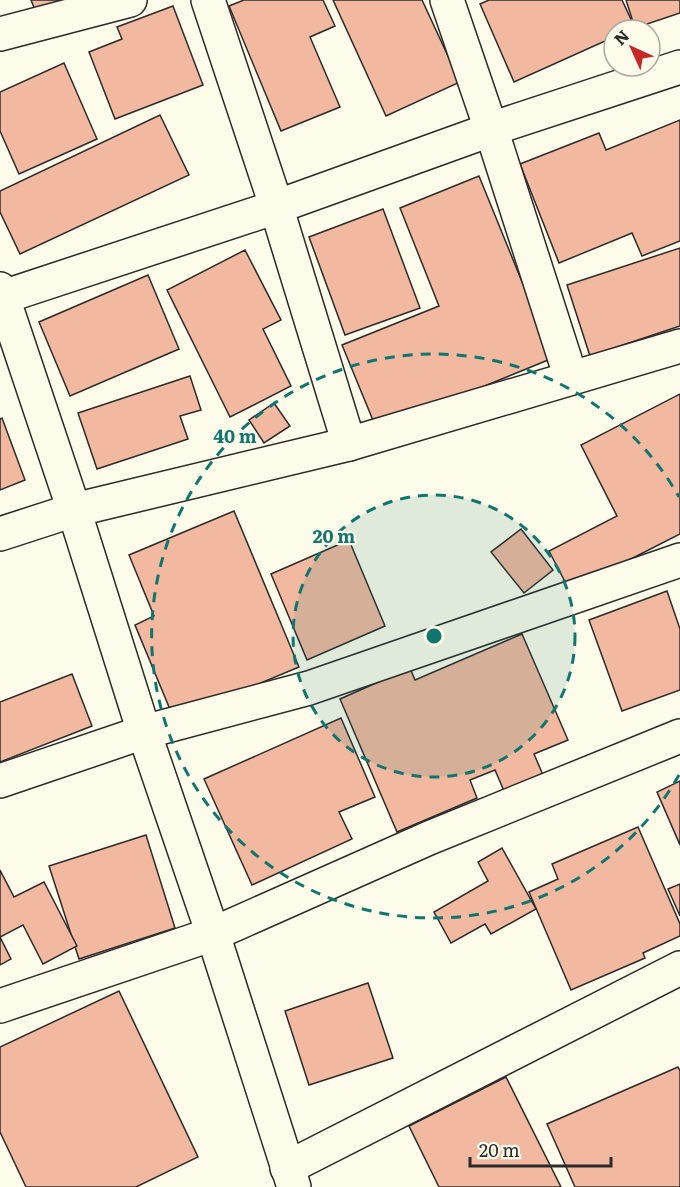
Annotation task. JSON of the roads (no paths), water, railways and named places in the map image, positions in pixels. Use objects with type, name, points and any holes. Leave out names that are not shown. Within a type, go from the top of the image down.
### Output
[{"type":"street","points":[[0,34],[130,0]]},
{"type":"street","points":[[208,0],[276,207],[349,444]]},
{"type":"street","points":[[447,0],[571,378]]},
{"type":"street","points":[[680,67],[491,129],[276,207],[1,295],[74,510],[144,732],[213,934],[291,1177],[680,968]]},
{"type":"street","points":[[0,534],[74,510],[349,444],[680,346]]},
{"type":"street","points":[[0,781],[144,732],[309,688],[680,560]]},
{"type":"street","points":[[0,1006],[213,934],[429,838],[680,736]]}]
